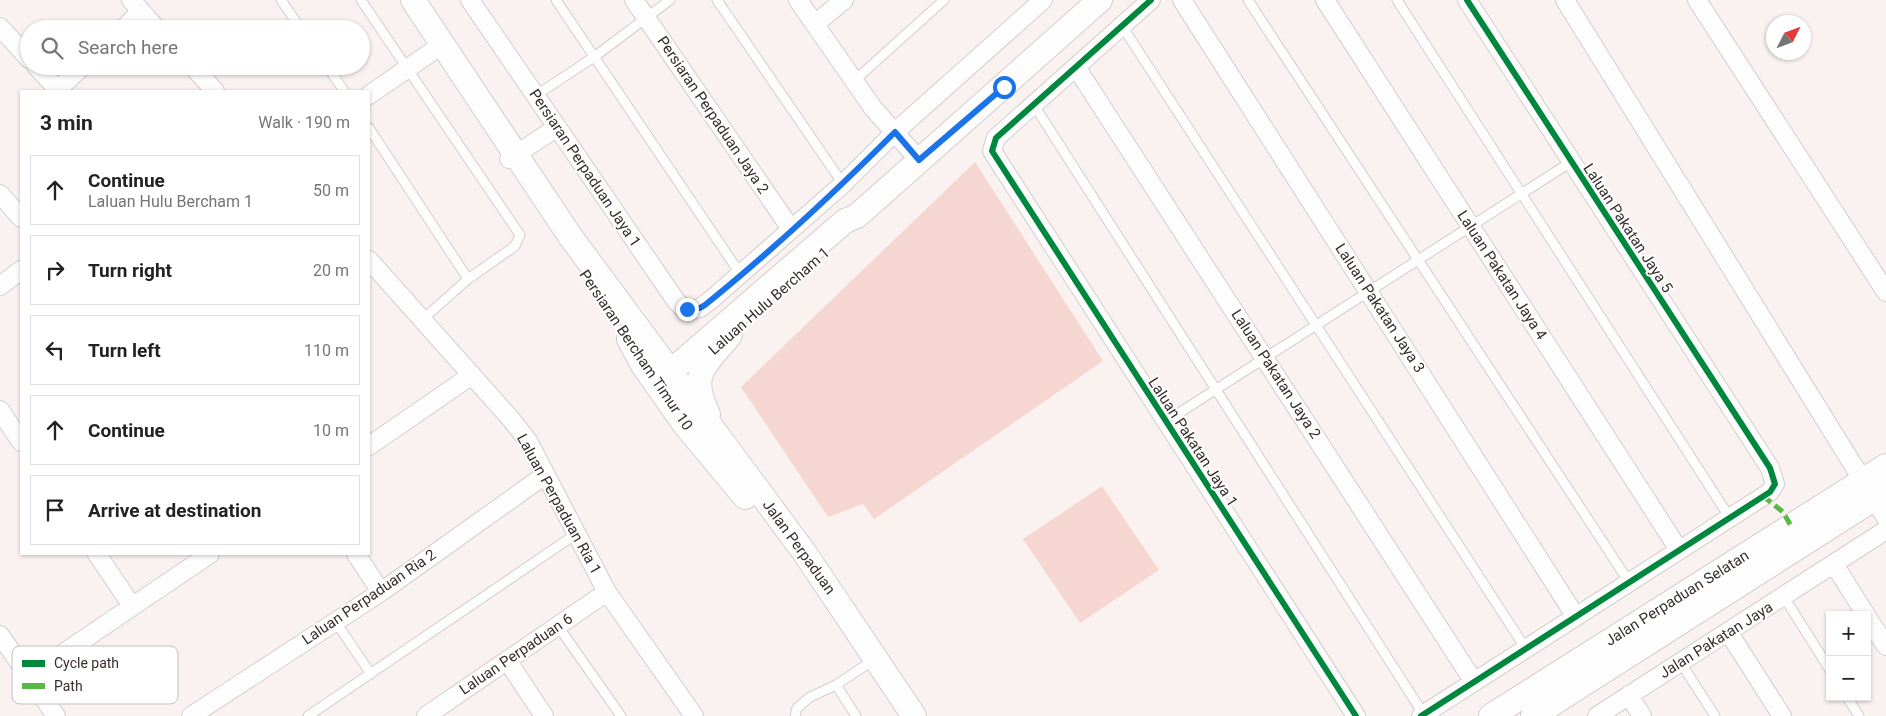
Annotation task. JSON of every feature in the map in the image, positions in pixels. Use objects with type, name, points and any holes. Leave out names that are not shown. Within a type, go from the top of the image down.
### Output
[{"type":"street","name":"Persiaran Bercham Timur 10","points":[[403,0],[439,47],[513,157],[629,339],[643,365],[685,425],[743,482]]},
{"type":"street","name":"Persiaran Bercham Timur 10","points":[[413,0],[439,47]]},
{"type":"street","name":"Persiaran Perpaduan Jaya 1","points":[[470,0],[556,128],[681,306],[687,309],[700,308],[741,275],[843,184],[895,132],[1043,0]]},
{"type":"street","name":"Persiaran Perpaduan Jaya 2","points":[[634,0],[791,230]]},
{"type":"street","points":[[798,0],[873,108],[919,160]]},
{"type":"street","points":[[815,24],[844,0]]},
{"type":"street","name":"Laluan Hulu Bercham 1","points":[[671,379],[730,328],[845,221],[856,216],[1100,0]]},
{"type":"street","points":[[1034,105],[1152,0]]},
{"type":"street","name":"Laluan Pakatan Jaya 3","points":[[1182,0],[1369,290],[1576,617]]},
{"type":"street","name":"Laluan Pakatan Jaya 4","points":[[1325,0],[1679,550]]},
{"type":"street","name":"Laluan Pakatan Jaya 5","points":[[1467,0],[1770,468],[1775,479],[1773,489],[1730,518]]},
{"type":"street","points":[[1565,0],[1877,497]]},
{"type":"street","points":[[1701,3],[1886,292]]},
{"type":"street","points":[[128,20],[136,6],[149,20]]},
{"type":"street","points":[[0,27],[20,49]]},
{"type":"street","points":[[370,94],[439,47]]},
{"type":"street","name":"Laluan Pakatan Jaya 2","points":[[1076,67],[1474,682]]},
{"type":"street","points":[[44,75],[57,90]]},
{"type":"street","points":[[59,90],[74,75]]},
{"type":"street","points":[[200,75],[214,90]]},
{"type":"street","name":"Laluan Pakatan Jaya 1","points":[[1034,105],[996,138],[992,146],[994,155],[1355,714]]},
{"type":"street","points":[[513,157],[556,128]]},
{"type":"street","name":"Persiaran Bercham Timur 10","points":[[513,157],[671,379]]},
{"type":"street","points":[[0,194],[20,217]]},
{"type":"street","name":"Laluan Perpaduan Ria 1","points":[[370,263],[375,279],[422,320],[516,425],[528,441],[607,592],[694,716]]},
{"type":"street","points":[[0,285],[20,271]]},
{"type":"street","points":[[606,288],[651,340],[664,347],[686,347],[730,328]]},
{"type":"street","points":[[730,328],[701,372],[700,397],[743,482]]},
{"type":"street","points":[[629,339],[658,375],[671,379]]},
{"type":"street","points":[[370,445],[472,375]]},
{"type":"street","name":"Jalan Perpaduan","points":[[671,379],[870,662],[914,716]]},
{"type":"street","points":[[0,410],[20,440]]},
{"type":"street","points":[[1877,497],[1886,466]]},
{"type":"street","name":"Laluan Perpaduan Ria 2","points":[[191,716],[381,592],[545,475]]},
{"type":"street","name":"Jalan Perpaduan Selatan","points":[[1494,715],[1877,497]]},
{"type":"street","name":"Jalan Perpaduan Selatan","points":[[1533,716],[1877,497]]},
{"type":"street","points":[[1423,715],[1730,518]]},
{"type":"street","name":"Jalan Pakatan Jaya","points":[[1597,716],[1729,633],[1886,530]]},
{"type":"street","points":[[98,555],[132,606]]},
{"type":"street","points":[[73,646],[208,555]]},
{"type":"street","points":[[357,555],[381,592]]},
{"type":"street","points":[[1834,564],[1864,611]]},
{"type":"street","name":"Laluan Perpaduan 6","points":[[426,716],[607,592]]},
{"type":"street","points":[[1871,622],[1886,646]]},
{"type":"street","points":[[1729,633],[1782,716]]},
{"type":"street","points":[[0,635],[12,653]]},
{"type":"street","points":[[507,660],[544,716]]},
{"type":"street","points":[[870,662],[897,716]]},
{"type":"street","points":[[1629,696],[1642,716]]},
{"type":"street","points":[[47,704],[56,716]]},
{"type":"lane","points":[[281,0],[295,20]]},
{"type":"lane","points":[[361,0],[520,235],[519,243],[516,246],[468,278],[422,320]]},
{"type":"lane","points":[[556,0],[741,275]]},
{"type":"lane","points":[[535,96],[594,57],[670,0]]},
{"type":"lane","points":[[717,0],[843,184]]},
{"type":"lane","points":[[854,81],[944,0]]},
{"type":"lane","points":[[1248,0],[1629,582]]},
{"type":"lane","points":[[1398,0],[1730,518]]},
{"type":"lane","points":[[1122,26],[1526,649]]},
{"type":"lane","points":[[333,75],[343,90]]},
{"type":"lane","points":[[1034,105],[1423,715]]},
{"type":"lane","points":[[370,130],[468,278]]},
{"type":"lane","points":[[1165,422],[1571,162]]},
{"type":"lane","points":[[308,716],[576,534]]},
{"type":"lane","points":[[1784,597],[1826,664]]},
{"type":"lane","points":[[335,621],[371,674]]},
{"type":"lane","points":[[558,626],[621,716]]},
{"type":"lane","points":[[795,716],[797,708],[810,697],[836,685],[870,662]]},
{"type":"lane","points":[[1681,662],[1715,716]]},
{"type":"lane","points":[[836,685],[856,716]]},
{"type":"lane","points":[[1850,701],[1859,716]]},
{"type":"shaded area","points":[[975,162],[1103,361],[874,519],[863,504],[828,517],[741,387]]},
{"type":"shaded area","points":[[1102,486],[1159,570],[1080,623],[1023,539]]},
{"type":"marked path","points":[[1763,496],[1783,512],[1791,526]]},
{"type":"cycle path","points":[[1151,0],[996,138],[992,151],[1356,716]]},
{"type":"cycle path","points":[[1421,716],[1770,492],[1775,484],[1770,468],[1467,0]]},
{"type":"route","points":[[687,309],[693,310],[705,305],[741,275],[843,184],[895,132],[919,160],[1004,87]]}]
